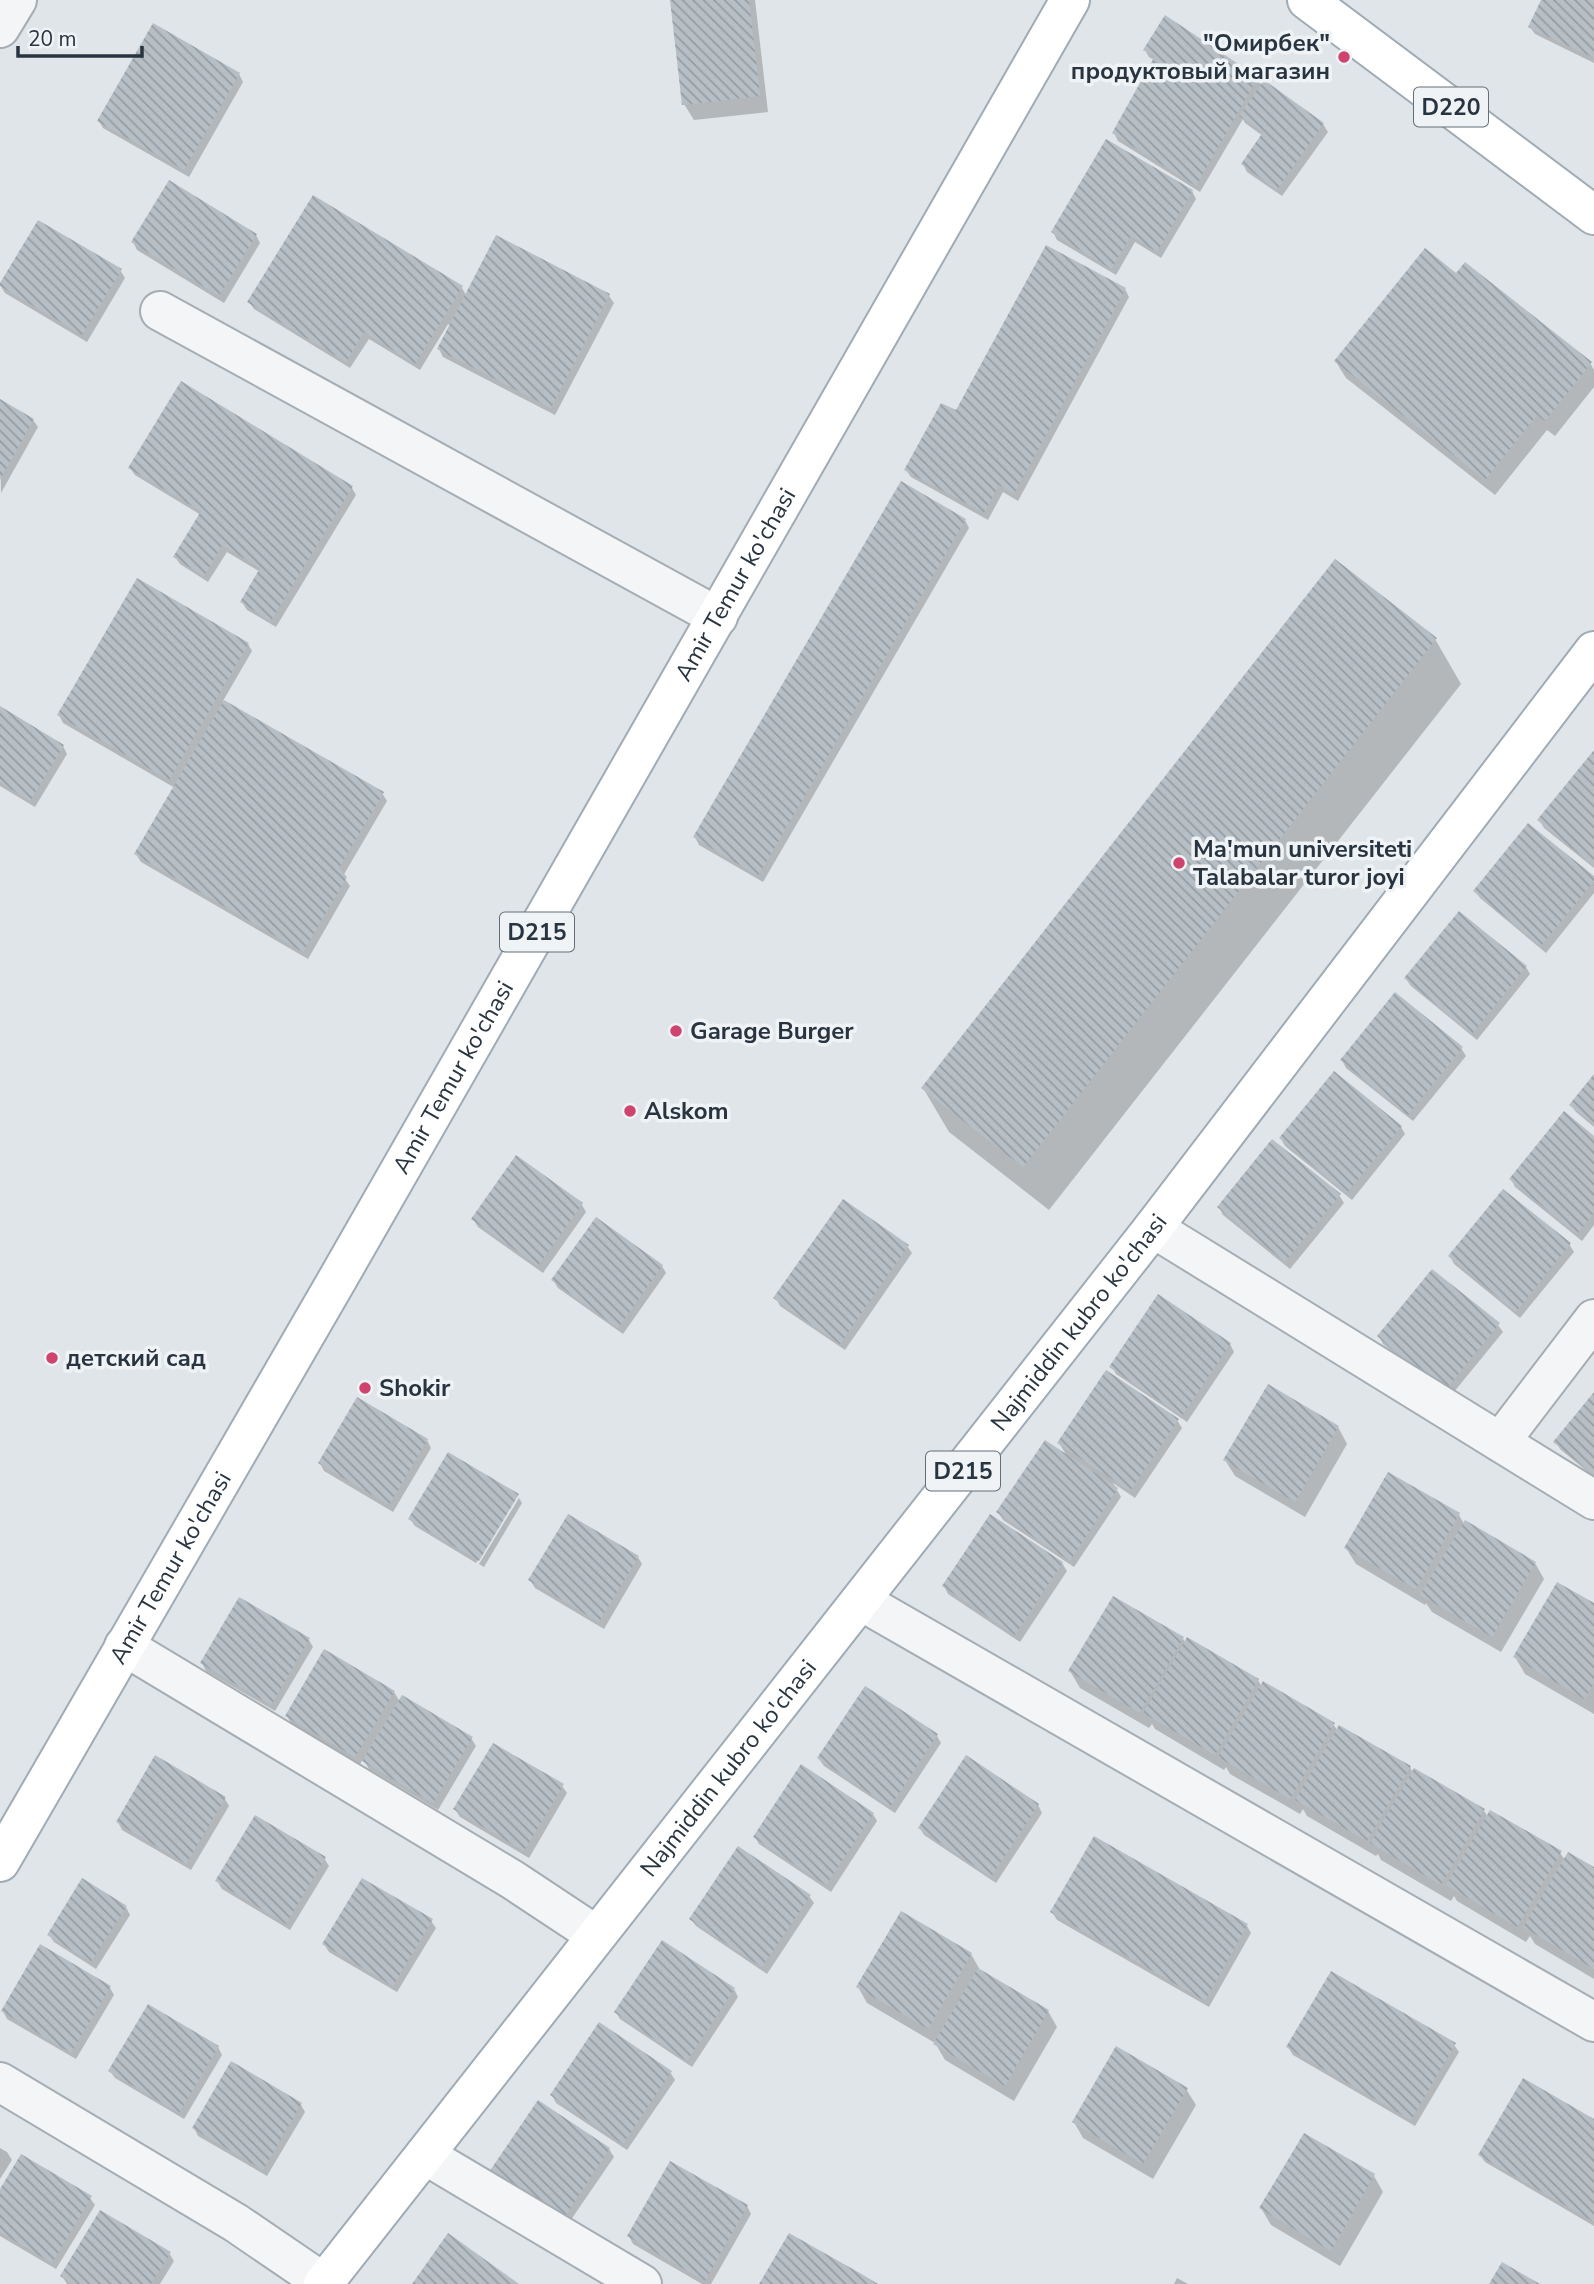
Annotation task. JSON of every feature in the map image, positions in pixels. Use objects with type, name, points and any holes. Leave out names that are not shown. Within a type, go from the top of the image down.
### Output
[{"type":"main road","name":"Amir Temur ko'chasi","points":[[0,1861],[718,617],[1070,0]]},
{"type":"main road","name":"D220","points":[[1307,0],[1594,215]]},
{"type":"main road","name":"Najmiddin kubro ko'chasi","points":[[323,2283],[1153,1228],[1594,650]]},
{"type":"street","points":[[0,28],[17,0]]},
{"type":"street","points":[[160,311],[718,617]]},
{"type":"street","points":[[1153,1228],[1594,1500]]},
{"type":"street","points":[[1500,1442],[1594,1319]]},
{"type":"street","points":[[861,1601],[1594,2022]]},
{"type":"street","points":[[124,1646],[513,1880],[596,1935]]},
{"type":"street","points":[[0,2082],[236,2223],[323,2283]]},
{"type":"street","points":[[425,2155],[642,2284]]},
{"type":"building","points":[[670,0],[749,0],[760,96],[682,105]]},
{"type":"building","points":[[1541,0],[1594,0],[1594,58],[1528,27]]},
{"type":"building","points":[[1165,15],[1258,77],[1196,186],[1112,133],[1155,56],[1143,50]]},
{"type":"building","points":[[153,23],[240,73],[184,170],[97,121]]},
{"type":"building","points":[[1264,80],[1324,123],[1277,190],[1241,164],[1263,132],[1239,116]]},
{"type":"building","points":[[1106,139],[1193,190],[1157,252],[1131,236],[1111,269],[1051,232]]},
{"type":"building","points":[[169,180],[257,234],[219,296],[131,242]]},
{"type":"building","points":[[313,195],[463,286],[415,364],[364,332],[346,362],[247,302]]},
{"type":"building","points":[[38,220],[122,269],[82,335],[0,286]]},
{"type":"building","points":[[496,235],[610,294],[551,408],[437,349]]},
{"type":"building","points":[[1046,245],[1126,288],[1014,494],[999,485],[984,513],[904,470],[941,403],[956,410]]},
{"type":"building","points":[[1425,248],[1456,273],[1465,262],[1592,362],[1545,421],[1537,415],[1485,480],[1334,361]]},
{"type":"building","points":[[181,381],[353,486],[271,621],[240,602],[260,568],[222,545],[204,576],[173,557],[201,511],[128,468]]},
{"type":"building","points":[[0,399],[34,419],[0,480]]},
{"type":"building","points":[[901,481],[966,519],[758,876],[693,837]]},
{"type":"building","name":"Ma'mun universiteti Talabalar turor joyi","points":[[1335,559],[1437,638],[1023,1167],[921,1088]]},
{"type":"building","points":[[137,578],[249,643],[169,780],[57,715]]},
{"type":"building","points":[[224,700],[384,792],[339,868],[347,877],[303,952],[134,854]]},
{"type":"building","points":[[0,706],[64,745],[30,801],[0,782]]},
{"type":"building","points":[[1594,750],[1594,866],[1537,820]]},
{"type":"building","points":[[1528,823],[1594,876],[1594,881],[1541,946],[1473,891]]},
{"type":"building","points":[[1459,911],[1527,966],[1472,1034],[1404,978]]},
{"type":"building","points":[[1395,992],[1463,1047],[1408,1115],[1340,1060]]},
{"type":"building","points":[[1334,1071],[1402,1126],[1347,1193],[1279,1138]]},
{"type":"building","points":[[1594,1074],[1594,1124],[1569,1105]]},
{"type":"building","points":[[1564,1111],[1594,1136],[1594,1213],[1577,1234],[1509,1179]]},
{"type":"building","points":[[1272,1139],[1341,1194],[1285,1262],[1217,1207]]},
{"type":"building","points":[[516,1155],[583,1203],[538,1266],[471,1219]]},
{"type":"building","points":[[1503,1189],[1571,1243],[1516,1312],[1448,1256]]},
{"type":"building","points":[[843,1199],[909,1245],[840,1344],[773,1298]]},
{"type":"building","points":[[596,1217],[663,1265],[618,1328],[551,1280]]},
{"type":"building","points":[[1432,1269],[1500,1323],[1444,1392],[1377,1336]]},
{"type":"building","points":[[1158,1294],[1231,1343],[1182,1416],[1109,1367]]},
{"type":"building","points":[[1106,1370],[1179,1419],[1130,1491],[1057,1443]]},
{"type":"building","points":[[1268,1384],[1339,1426],[1295,1502],[1223,1460]]},
{"type":"building","points":[[1594,1392],[1594,1475],[1553,1442]]},
{"type":"building","points":[[357,1397],[428,1439],[389,1505],[318,1463]]},
{"type":"building","points":[[1045,1440],[1118,1488],[1070,1561],[996,1512]]},
{"type":"building","points":[[448,1452],[519,1494],[479,1561],[408,1519]]},
{"type":"building","points":[[1388,1472],[1460,1513],[1416,1589],[1344,1548]]},
{"type":"building","points":[[568,1514],[639,1556],[599,1622],[528,1580]]},
{"type":"building","points":[[990,1514],[1063,1562],[1015,1635],[942,1586]]},
{"type":"building","points":[[1465,1520],[1536,1562],[1492,1637],[1420,1595]]},
{"type":"building","points":[[1557,1582],[1594,1603],[1594,1683],[1584,1699],[1513,1657]]},
{"type":"building","points":[[1113,1596],[1184,1637],[1140,1713],[1068,1671]]},
{"type":"building","points":[[239,1597],[310,1638],[271,1705],[200,1663]]},
{"type":"building","points":[[1187,1637],[1259,1679],[1215,1755],[1143,1713]]},
{"type":"building","points":[[324,1649],[395,1691],[355,1757],[285,1716]]},
{"type":"building","points":[[1263,1681],[1335,1723],[1290,1799],[1218,1757]]},
{"type":"building","points":[[865,1686],[938,1734],[890,1807],[817,1758]]},
{"type":"building","points":[[402,1695],[473,1737],[433,1803],[362,1761]]},
{"type":"building","points":[[1339,1725],[1411,1766],[1367,1841],[1295,1800]]},
{"type":"building","points":[[493,1743],[564,1784],[524,1851],[453,1809]]},
{"type":"building","points":[[155,1755],[226,1797],[186,1864],[116,1822]]},
{"type":"building","points":[[966,1755],[1039,1804],[991,1877],[918,1828]]},
{"type":"building","points":[[801,1764],[874,1813],[826,1885],[753,1837]]},
{"type":"building","points":[[1414,1768],[1485,1809],[1441,1885],[1370,1843]]},
{"type":"building","points":[[1490,1810],[1562,1851],[1517,1927],[1446,1885]]},
{"type":"building","points":[[255,1815],[326,1857],[286,1924],[215,1881]]},
{"type":"building","points":[[1094,1836],[1248,1924],[1205,2001],[1050,1912]]},
{"type":"building","points":[[738,1846],[811,1895],[762,1967],[689,1919]]},
{"type":"building","points":[[1568,1852],[1594,1867],[1594,1969],[1523,1927]]},
{"type":"building","points":[[82,1878],[127,1906],[91,1962],[47,1935]]},
{"type":"building","points":[[362,1878],[433,1919],[393,1986],[322,1944]]},
{"type":"building","points":[[901,1911],[972,1953],[928,2029],[856,1987]]},
{"type":"building","points":[[662,1940],[735,1988],[687,2061],[614,2012]]},
{"type":"building","points":[[40,1944],[111,1986],[71,2053],[1,2011]]},
{"type":"building","points":[[978,1968],[1049,2010],[1005,2086],[933,2044]]},
{"type":"building","points":[[1331,1971],[1456,2043],[1411,2120],[1286,2047]]},
{"type":"building","points":[[148,2004],[219,2046],[179,2113],[108,2071]]},
{"type":"building","points":[[599,2022],[672,2071],[623,2144],[550,2095]]},
{"type":"building","points":[[1116,2046],[1188,2088],[1143,2164],[1072,2122]]},
{"type":"building","points":[[231,2061],[302,2103],[263,2170],[192,2128]]},
{"type":"building","points":[[1523,2078],[1594,2119],[1594,2222],[1478,2155]]},
{"type":"building","points":[[538,2100],[610,2148],[562,2221],[489,2172]]},
{"type":"building","points":[[1304,2133],[1375,2174],[1331,2251],[1259,2208]]},
{"type":"building","points":[[21,2154],[92,2196],[52,2263],[0,2232],[0,2189]]},
{"type":"building","points":[[670,2161],[748,2205],[705,2281],[627,2236]]},
{"type":"building","points":[[100,2210],[171,2252],[151,2284],[73,2284],[60,2276]]},
{"type":"building","points":[[448,2233],[519,2284],[412,2284]]},
{"type":"building","points":[[789,2233],[865,2276],[878,2284],[759,2284]]},
{"type":"building","points":[[1502,2262],[1540,2284],[1489,2284]]},
{"type":"place","name":"\"Омирбек\" продуктовый магазин","points":[[1344,57]]},
{"type":"place","name":"Ma'mun universiteti Talabalar turor joyi","points":[[1179,863]]},
{"type":"place","name":"Garage Burger","points":[[676,1031]]},
{"type":"place","name":"Alskom","points":[[630,1111]]},
{"type":"place","name":"детский сад","points":[[52,1358]]},
{"type":"place","name":"Shokir","points":[[365,1388]]}]
